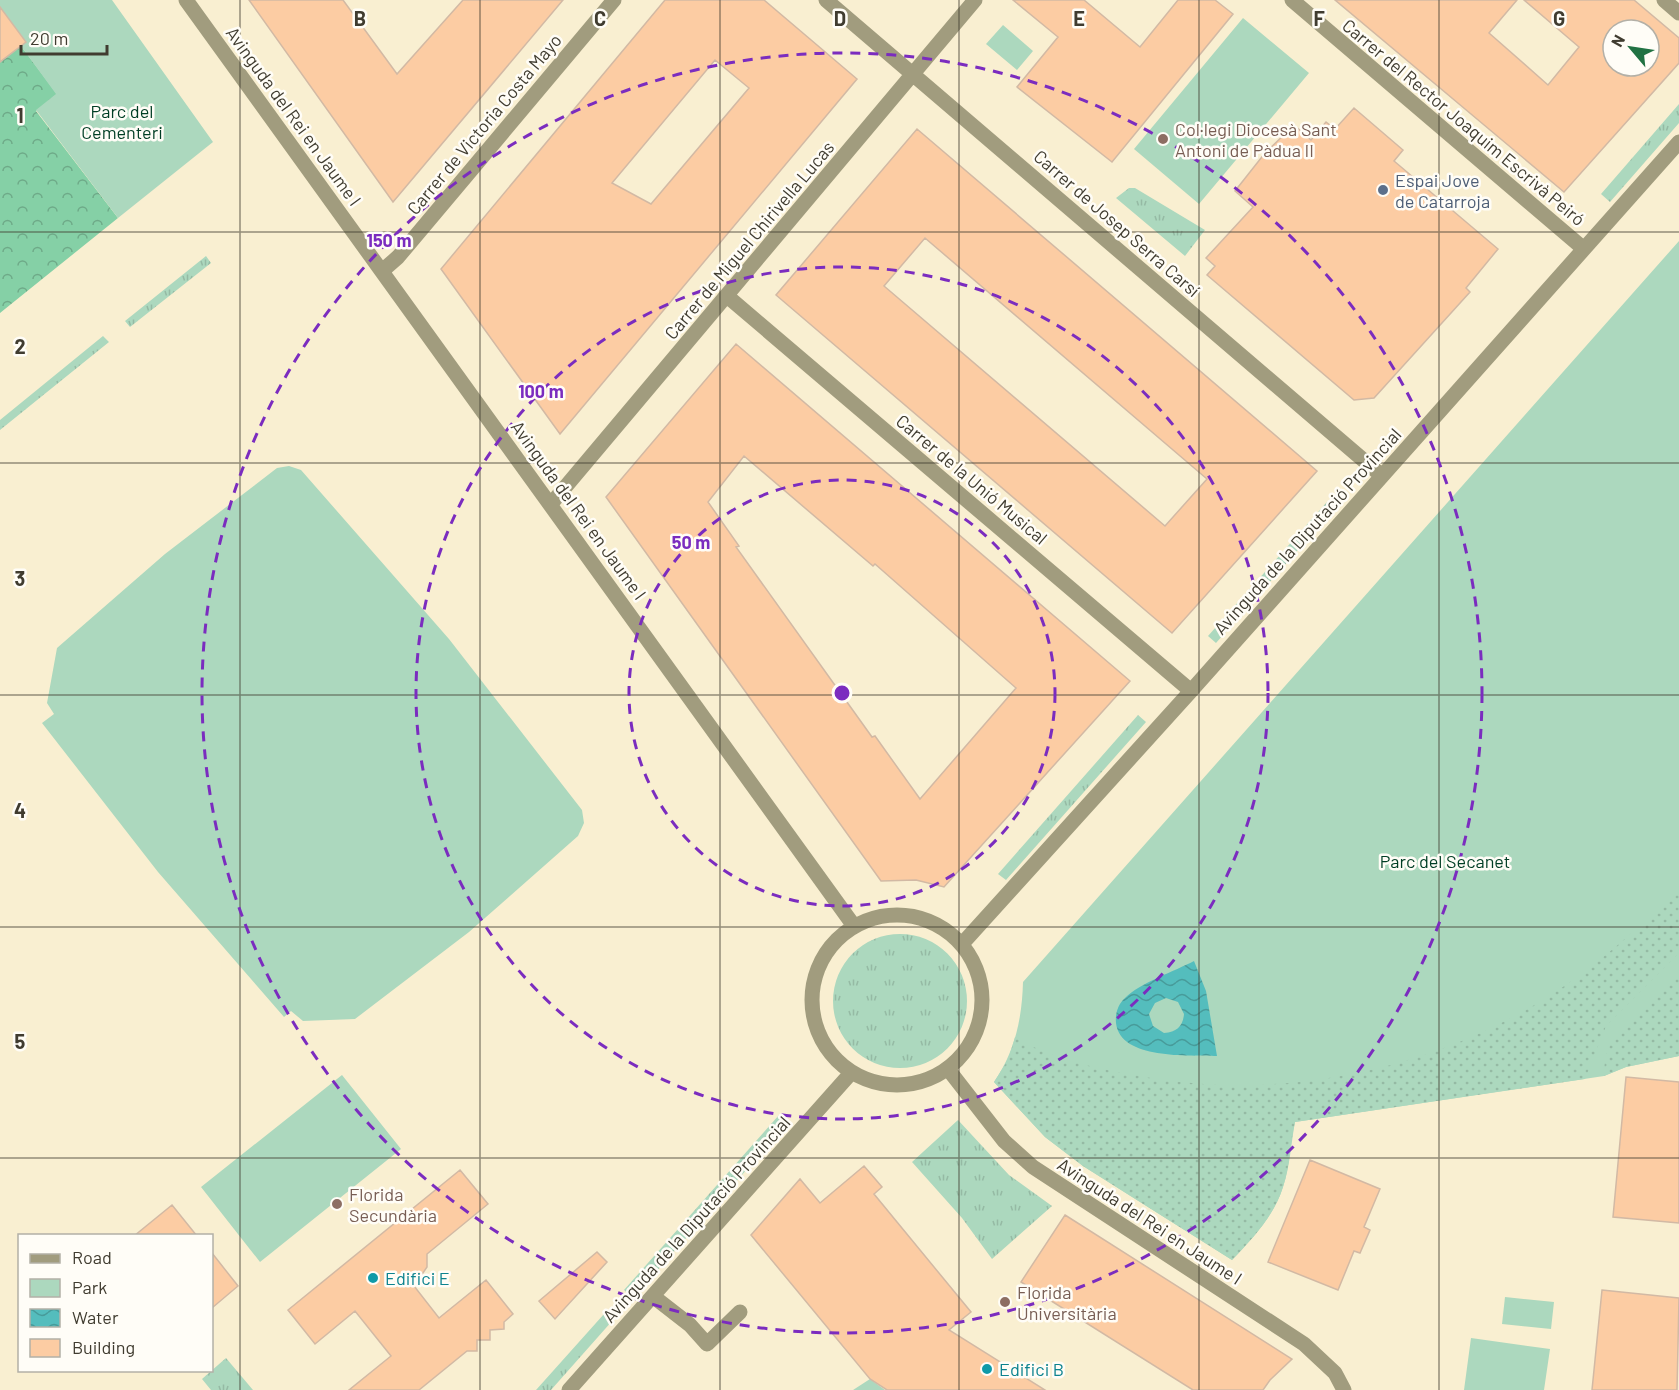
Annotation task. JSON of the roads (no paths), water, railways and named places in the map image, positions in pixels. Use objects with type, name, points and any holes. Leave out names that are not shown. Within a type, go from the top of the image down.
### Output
[{"type":"street","name":"Avinguda del Rei en Jaume I","points":[[186,0],[854,926]]},
{"type":"street","name":"Carrer de Victoria Costa Mayo","points":[[382,271],[398,257],[614,0]]},
{"type":"street","name":"Carrer de Josep Serra Carsí","points":[[826,0],[1382,476]]},
{"type":"street","name":"Carrer de Miguel Chirivella Lucas","points":[[551,504],[975,0]]},
{"type":"street","name":"Carrer del Rector Joaquim Escrivà Peiró","points":[[1292,0],[1584,249]]},
{"type":"street","points":[[1664,0],[1679,13]]},
{"type":"street","name":"Avinguda de la Diputació Provincial","points":[[962,944],[1191,691],[1679,142]]},
{"type":"street","name":"Carrer de la Unió Musical","points":[[727,296],[1191,691]]},
{"type":"street","points":[[912,915],[930,921],[948,931],[962,944],[980,977],[982,1013],[975,1036],[962,1056],[948,1069],[927,1081],[908,1086],[888,1086],[869,1082],[851,1073],[832,1057],[819,1036],[812,1012],[813,987],[820,963],[830,949],[854,926],[872,918],[912,915]]},
{"type":"street","name":"Avinguda del Rei en Jaume I","points":[[948,1069],[1017,1155],[1076,1198],[1304,1344],[1335,1373],[1344,1390]]},
{"type":"street","name":"Avinguda de la Diputació Provincial","points":[[569,1390],[851,1073]]},
{"type":"street","points":[[654,1297],[690,1325],[707,1344],[740,1312]]},
{"type":"water","points":[[1194,961],[1206,991],[1217,1056],[1158,1053],[1130,1044],[1120,1035],[1116,1023],[1120,1003],[1139,987]],"holes":[[[1166,998],[1178,1002],[1184,1014],[1178,1028],[1164,1033],[1153,1026],[1149,1014],[1155,1003]]]},
{"type":"place","name":"Col·legi Diocesà Sant Antoni de Pàdua II","points":[[1163,139]]},
{"type":"place","name":"Espai Jove de Catarroja","points":[[1383,190]]},
{"type":"place","name":"Florida Secundària","points":[[337,1204]]},
{"type":"place","name":"Edifici E","points":[[373,1278]]},
{"type":"place","name":"Florida Universitària","points":[[1005,1302]]},
{"type":"place","name":"Edifici B","points":[[987,1369]]},
{"type":"park label","name":"Parc del Cementeri","points":[[122,121]]},
{"type":"park label","name":"Parc del Secanet","points":[[1445,861]]}]
